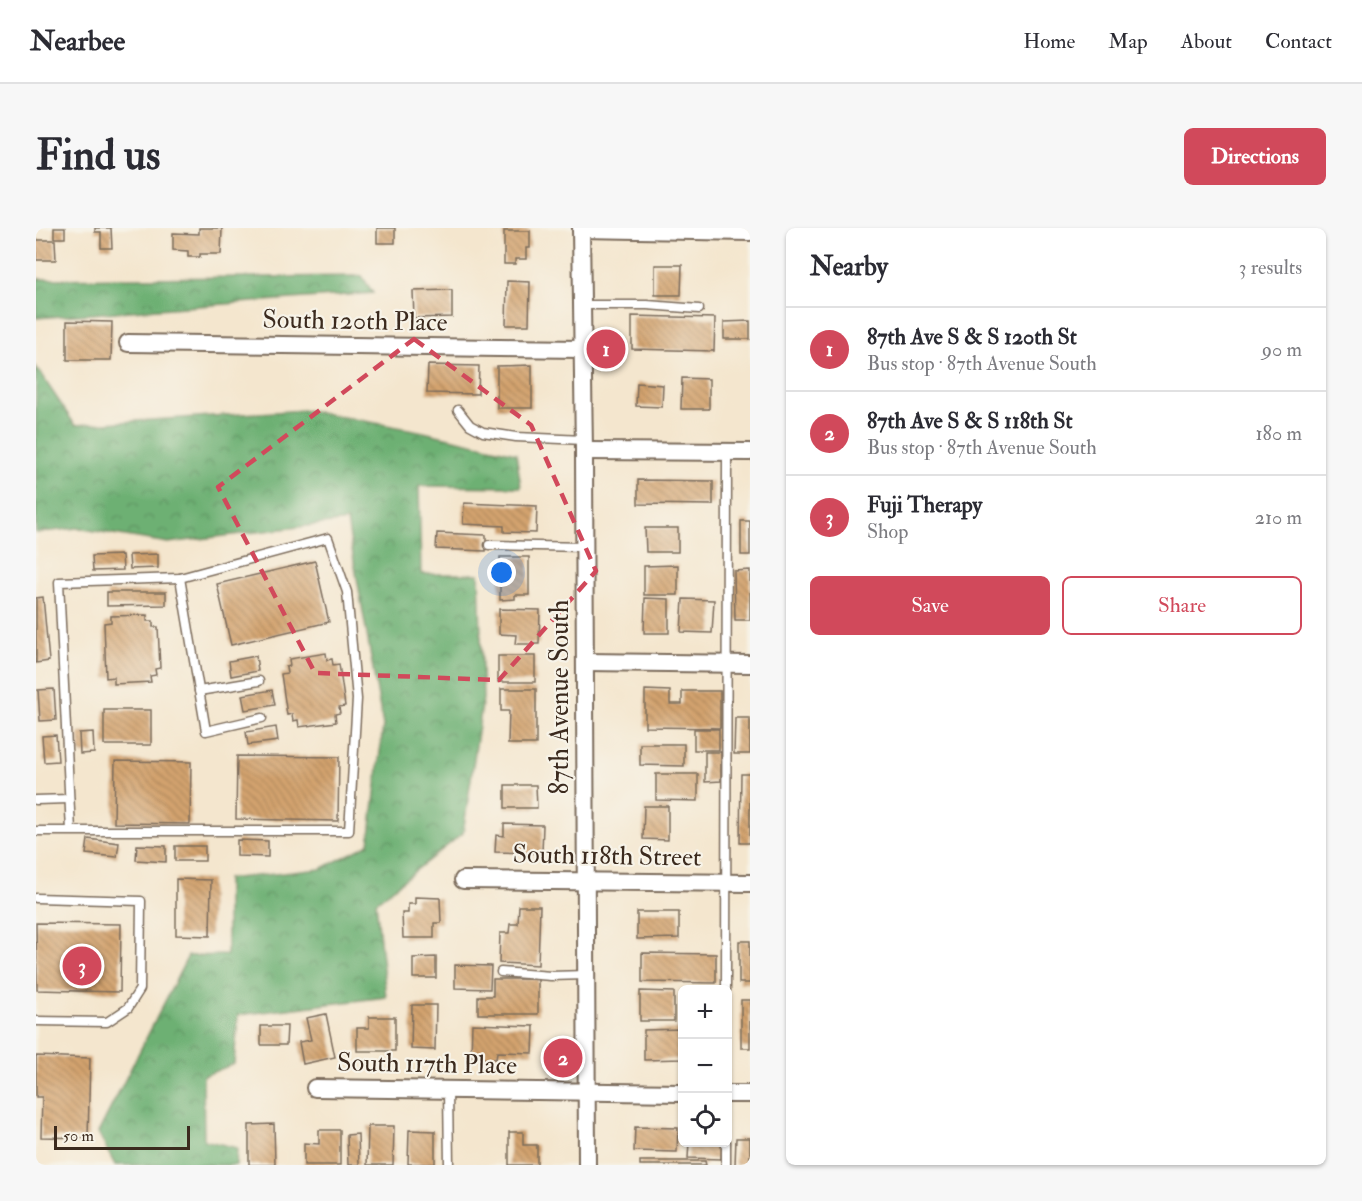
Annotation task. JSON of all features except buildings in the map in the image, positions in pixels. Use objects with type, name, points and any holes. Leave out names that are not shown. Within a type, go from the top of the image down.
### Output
[{"type":"street","points":[[580,229],[750,232]]},
{"type":"street","name":"87th Avenue South","points":[[580,229],[584,445],[587,1165]]},
{"type":"street","name":"South 120th Place","points":[[128,343],[582,349]]},
{"type":"street","points":[[584,445],[750,453]]},
{"type":"street","points":[[585,662],[750,664]]},
{"type":"street","name":"South 118th Street","points":[[463,880],[750,883]]},
{"type":"street","name":"South 117th Place","points":[[315,1088],[678,1093]]},
{"type":"street","points":[[732,1094],[750,1094]]},
{"type":"lane","points":[[582,305],[647,305],[699,309]]},
{"type":"lane","points":[[458,410],[470,425],[483,432],[584,445]]},
{"type":"lane","points":[[726,985],[727,452]]},
{"type":"lane","points":[[36,831],[71,831],[349,831],[357,699],[347,592],[328,538],[180,578],[59,582],[71,831]]},
{"type":"lane","points":[[489,545],[584,547]]},
{"type":"lane","points":[[180,578],[206,731],[262,718]]},
{"type":"lane","points":[[199,691],[259,681]]},
{"type":"lane","points":[[36,800],[69,799]]},
{"type":"lane","points":[[36,898],[141,901],[140,989],[128,1008],[107,1022],[36,1021]]},
{"type":"lane","points":[[501,972],[551,976],[586,975]]},
{"type":"lane","points":[[448,1090],[448,1165]]},
{"type":"lane","points":[[726,1147],[726,1165]]},
{"type":"highlighted area","points":[[414,339],[531,425],[596,571],[499,680],[315,673],[218,487]]},
{"type":"green space","points":[[362,276],[373,293],[36,318],[36,279]]},
{"type":"green space","points":[[36,367],[75,425],[305,410],[419,431],[516,453],[521,487],[419,486],[421,574],[479,574],[483,698],[463,833],[376,902],[386,997],[238,1015],[234,1064],[203,1076],[204,1140],[237,1148],[236,1165],[115,1165],[98,1133],[188,956],[227,955],[227,879],[321,869],[369,844],[383,726],[347,521],[168,543],[77,528],[36,533]]},
{"type":"place","name":"87th Ave S & S 120th St","points":[[606,349]]},
{"type":"place","name":"Fuji Therapy","points":[[82,966]]},
{"type":"place","name":"87th Ave S & S 118th St","points":[[563,1058]]}]
